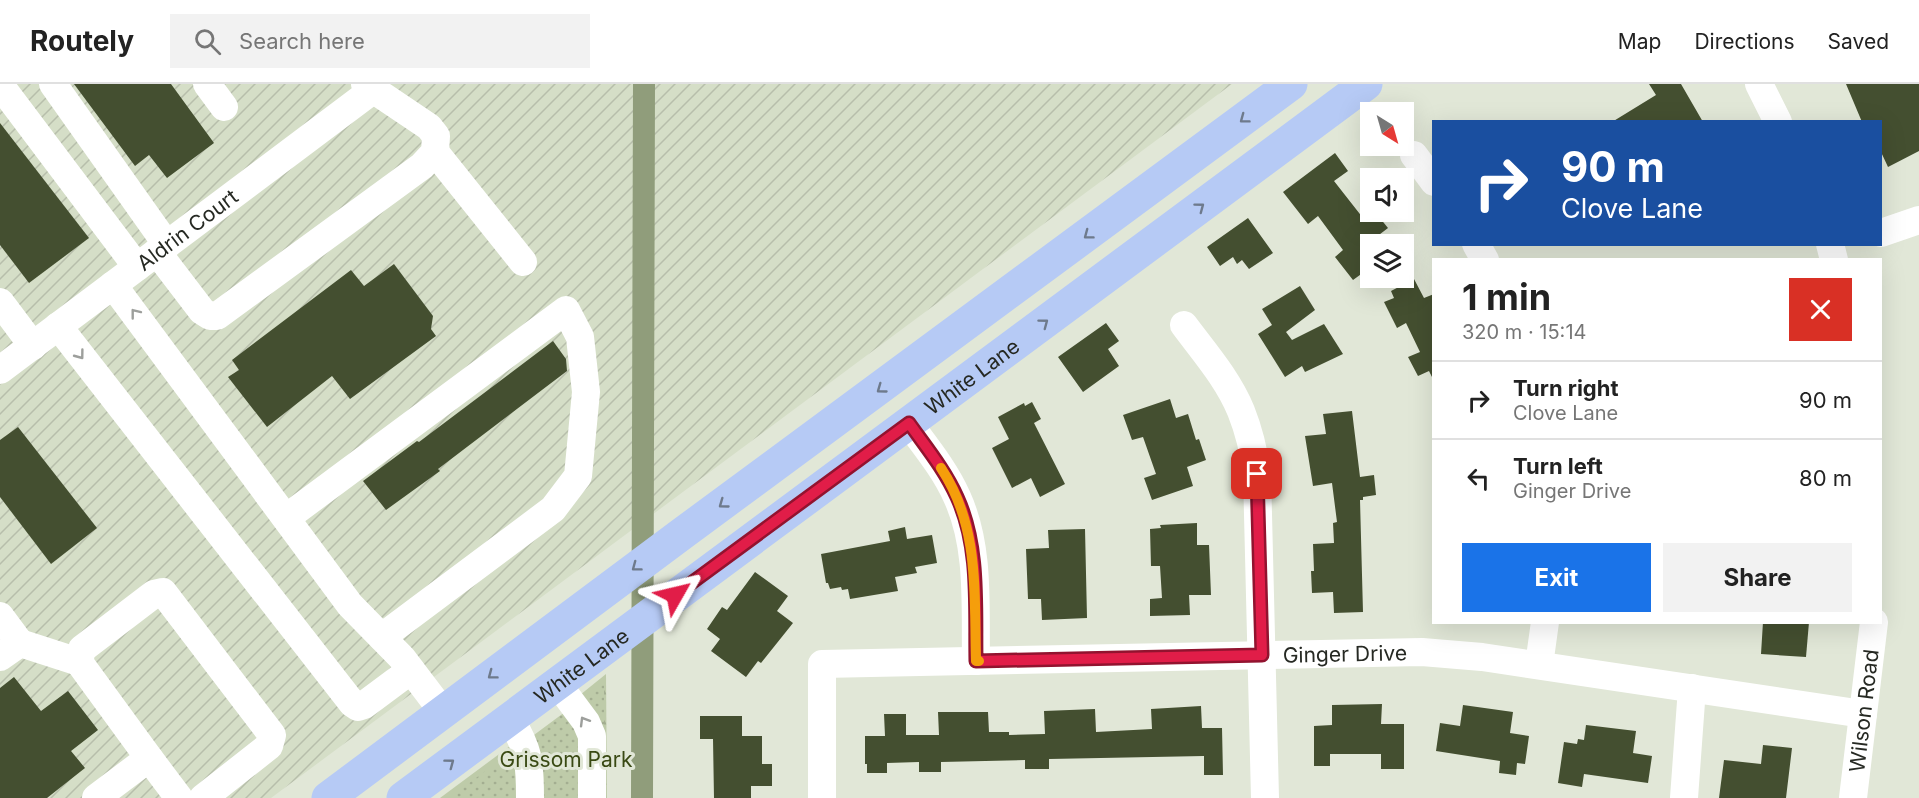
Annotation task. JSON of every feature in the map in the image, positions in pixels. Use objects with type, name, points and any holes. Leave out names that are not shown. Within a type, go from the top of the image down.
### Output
[{"type":"main road","points":[[328,798],[1291,84]]},
{"type":"main road","name":"White Lane","points":[[403,798],[1366,84]]},
{"type":"main road","points":[[909,423],[908,399],[914,388],[1032,276]]},
{"type":"main road","points":[[510,718],[514,687],[566,620]]},
{"type":"main road","points":[[364,798],[371,766]]},
{"type":"street","points":[[53,84],[154,255]]},
{"type":"street","points":[[207,84],[224,107]]},
{"type":"street","points":[[1759,84],[1777,120]]},
{"type":"street","points":[[0,85],[202,311],[210,316],[217,316],[422,166],[435,152],[436,136],[429,127],[372,86]]},
{"type":"street","name":"Aldrin Court","points":[[0,370],[154,255],[372,86]]},
{"type":"street","points":[[435,152],[524,262]]},
{"type":"street","points":[[1414,155],[1432,179]]},
{"type":"street","points":[[1882,233],[1919,220]]},
{"type":"street","points":[[113,285],[350,605],[411,670],[443,712]]},
{"type":"street","points":[[0,302],[33,346]]},
{"type":"street","points":[[286,518],[566,310],[580,337],[586,392],[578,476],[553,509],[382,637]]},
{"type":"street","points":[[1185,325],[1225,381],[1241,410],[1252,442],[1257,474],[1265,798]]},
{"type":"street","points":[[58,326],[352,703],[358,707],[364,705],[411,670]]},
{"type":"street","points":[[909,423],[943,471],[957,497],[968,528],[973,554],[976,661]]},
{"type":"street","points":[[79,662],[82,649],[154,594],[163,592],[272,735],[269,746],[203,798]]},
{"type":"street","points":[[0,616],[10,650],[79,662],[179,798]]},
{"type":"street","points":[[1539,665],[1545,624]]},
{"type":"street","name":"Wilson Road","points":[[1853,798],[1874,624]]},
{"type":"street","name":"Ginger Drive","points":[[822,798],[822,664],[1422,652],[1539,665],[1863,714]]},
{"type":"street","points":[[557,683],[586,722],[592,736],[592,798]]},
{"type":"street","points":[[1684,798],[1692,688]]},
{"type":"street","points":[[510,718],[522,739],[530,760],[530,798]]},
{"type":"street","points":[[96,798],[149,758]]},
{"type":"shaded area","points":[[0,84],[1232,84],[271,798],[0,798]]},
{"type":"green space","points":[[606,674],[607,798],[597,798],[575,699]]},
{"type":"green space","name":"Grissom Park","points":[[604,683],[604,798],[449,798]]},
{"type":"green space","points":[[510,746],[517,756],[517,798],[440,798]]},
{"type":"building","points":[[74,84],[171,84],[214,143],[167,178],[149,155],[135,166]]},
{"type":"building","points":[[1649,84],[1681,84],[1702,120],[1615,120],[1656,95]]},
{"type":"building","points":[[1846,84],[1919,84],[1919,151],[1888,167],[1882,154],[1882,120],[1861,120]]},
{"type":"building","points":[[0,123],[89,238],[29,283],[0,245]]},
{"type":"building","points":[[1335,153],[1348,171],[1334,181],[1360,214],[1360,222],[1383,222],[1388,228],[1380,234],[1360,234],[1360,275],[1353,280],[1335,257],[1343,250],[1318,216],[1308,224],[1283,192]]},
{"type":"building","points":[[1248,218],[1273,253],[1249,269],[1242,260],[1237,264],[1233,257],[1220,266],[1207,247]]},
{"type":"building","points":[[394,264],[433,316],[431,329],[436,336],[350,399],[332,376],[267,427],[228,377],[239,370],[232,360],[351,270],[364,286]]},
{"type":"building","points":[[1414,279],[1424,298],[1432,295],[1432,377],[1429,371],[1418,376],[1408,357],[1420,352],[1406,323],[1397,328],[1384,302],[1394,298],[1391,291],[1397,288],[1414,288]]},
{"type":"building","points":[[1300,286],[1315,310],[1286,332],[1292,340],[1324,324],[1343,354],[1305,372],[1302,366],[1285,377],[1258,334],[1272,325],[1262,309]]},
{"type":"building","points":[[1106,323],[1119,341],[1108,349],[1119,366],[1083,392],[1058,357]]},
{"type":"building","points":[[553,341],[566,359],[567,371],[438,469],[440,471],[386,510],[363,481],[417,441],[419,442]]},
{"type":"building","points":[[1170,399],[1176,418],[1188,414],[1196,440],[1199,439],[1206,460],[1187,467],[1193,486],[1152,500],[1144,478],[1156,474],[1143,437],[1132,440],[1123,415]]},
{"type":"building","points":[[1032,402],[1041,419],[1034,423],[1065,484],[1040,497],[1031,478],[1012,488],[992,448],[1009,439],[998,417],[1024,403],[1025,406]]},
{"type":"building","points":[[1352,411],[1360,477],[1374,475],[1376,495],[1363,497],[1363,500],[1360,500],[1363,612],[1334,613],[1333,592],[1312,593],[1311,571],[1314,571],[1313,544],[1334,543],[1333,523],[1337,522],[1332,483],[1313,486],[1305,436],[1326,434],[1323,414]]},
{"type":"building","points":[[18,427],[97,528],[51,564],[0,497],[0,440]]},
{"type":"building","points":[[1197,523],[1197,545],[1209,545],[1211,595],[1189,595],[1190,615],[1150,616],[1150,599],[1162,598],[1160,566],[1151,566],[1150,529],[1161,528],[1160,525]]},
{"type":"building","points":[[905,527],[907,539],[932,535],[937,563],[915,567],[917,573],[895,577],[898,591],[850,599],[848,589],[842,590],[841,587],[830,589],[826,583],[821,554],[890,541],[888,531]]},
{"type":"building","points":[[1085,529],[1087,618],[1042,620],[1041,599],[1028,599],[1026,549],[1049,548],[1048,530]]},
{"type":"building","points":[[755,572],[788,596],[777,611],[793,623],[761,663],[758,661],[746,677],[711,651],[720,639],[707,629],[722,607],[727,610]]},
{"type":"building","points":[[1763,624],[1809,624],[1806,657],[1761,654]]},
{"type":"building","points":[[14,677],[41,711],[68,691],[98,730],[71,751],[85,768],[47,798],[0,798],[0,688]]},
{"type":"building","points":[[1382,704],[1381,724],[1404,724],[1404,769],[1381,769],[1381,754],[1330,754],[1330,766],[1314,766],[1314,726],[1332,725],[1332,705]]},
{"type":"building","points":[[1463,705],[1513,712],[1510,733],[1529,736],[1525,764],[1517,763],[1516,775],[1499,773],[1500,761],[1436,751],[1440,723],[1460,726]]},
{"type":"building","points":[[1201,706],[1202,728],[1222,728],[1223,775],[1204,775],[1204,756],[1049,759],[1049,769],[1025,769],[1025,760],[941,762],[941,772],[919,772],[919,762],[887,763],[887,773],[867,773],[867,764],[865,764],[865,736],[885,736],[884,714],[906,714],[906,735],[939,735],[938,712],[988,712],[989,732],[1009,732],[1009,735],[1045,734],[1044,711],[1095,709],[1096,732],[1152,729],[1151,709]]},
{"type":"building","points":[[700,716],[742,716],[742,736],[762,736],[762,764],[772,764],[772,786],[751,786],[751,798],[714,798],[713,739],[700,739]]},
{"type":"building","points":[[1586,725],[1636,731],[1633,753],[1652,756],[1648,783],[1584,774],[1582,787],[1558,783],[1564,742],[1577,744],[1578,739],[1584,740]]},
{"type":"building","points":[[1763,745],[1792,748],[1786,798],[1719,798],[1724,760],[1761,764]]},
{"type":"waterway","points":[[642,798],[644,84]]},
{"type":"slow traffic","points":[[941,468],[957,497],[968,528],[973,554],[976,661],[979,661]]},
{"type":"route","points":[[675,595],[909,423],[943,471],[957,497],[968,528],[973,554],[976,661],[1262,655],[1257,474]]}]
